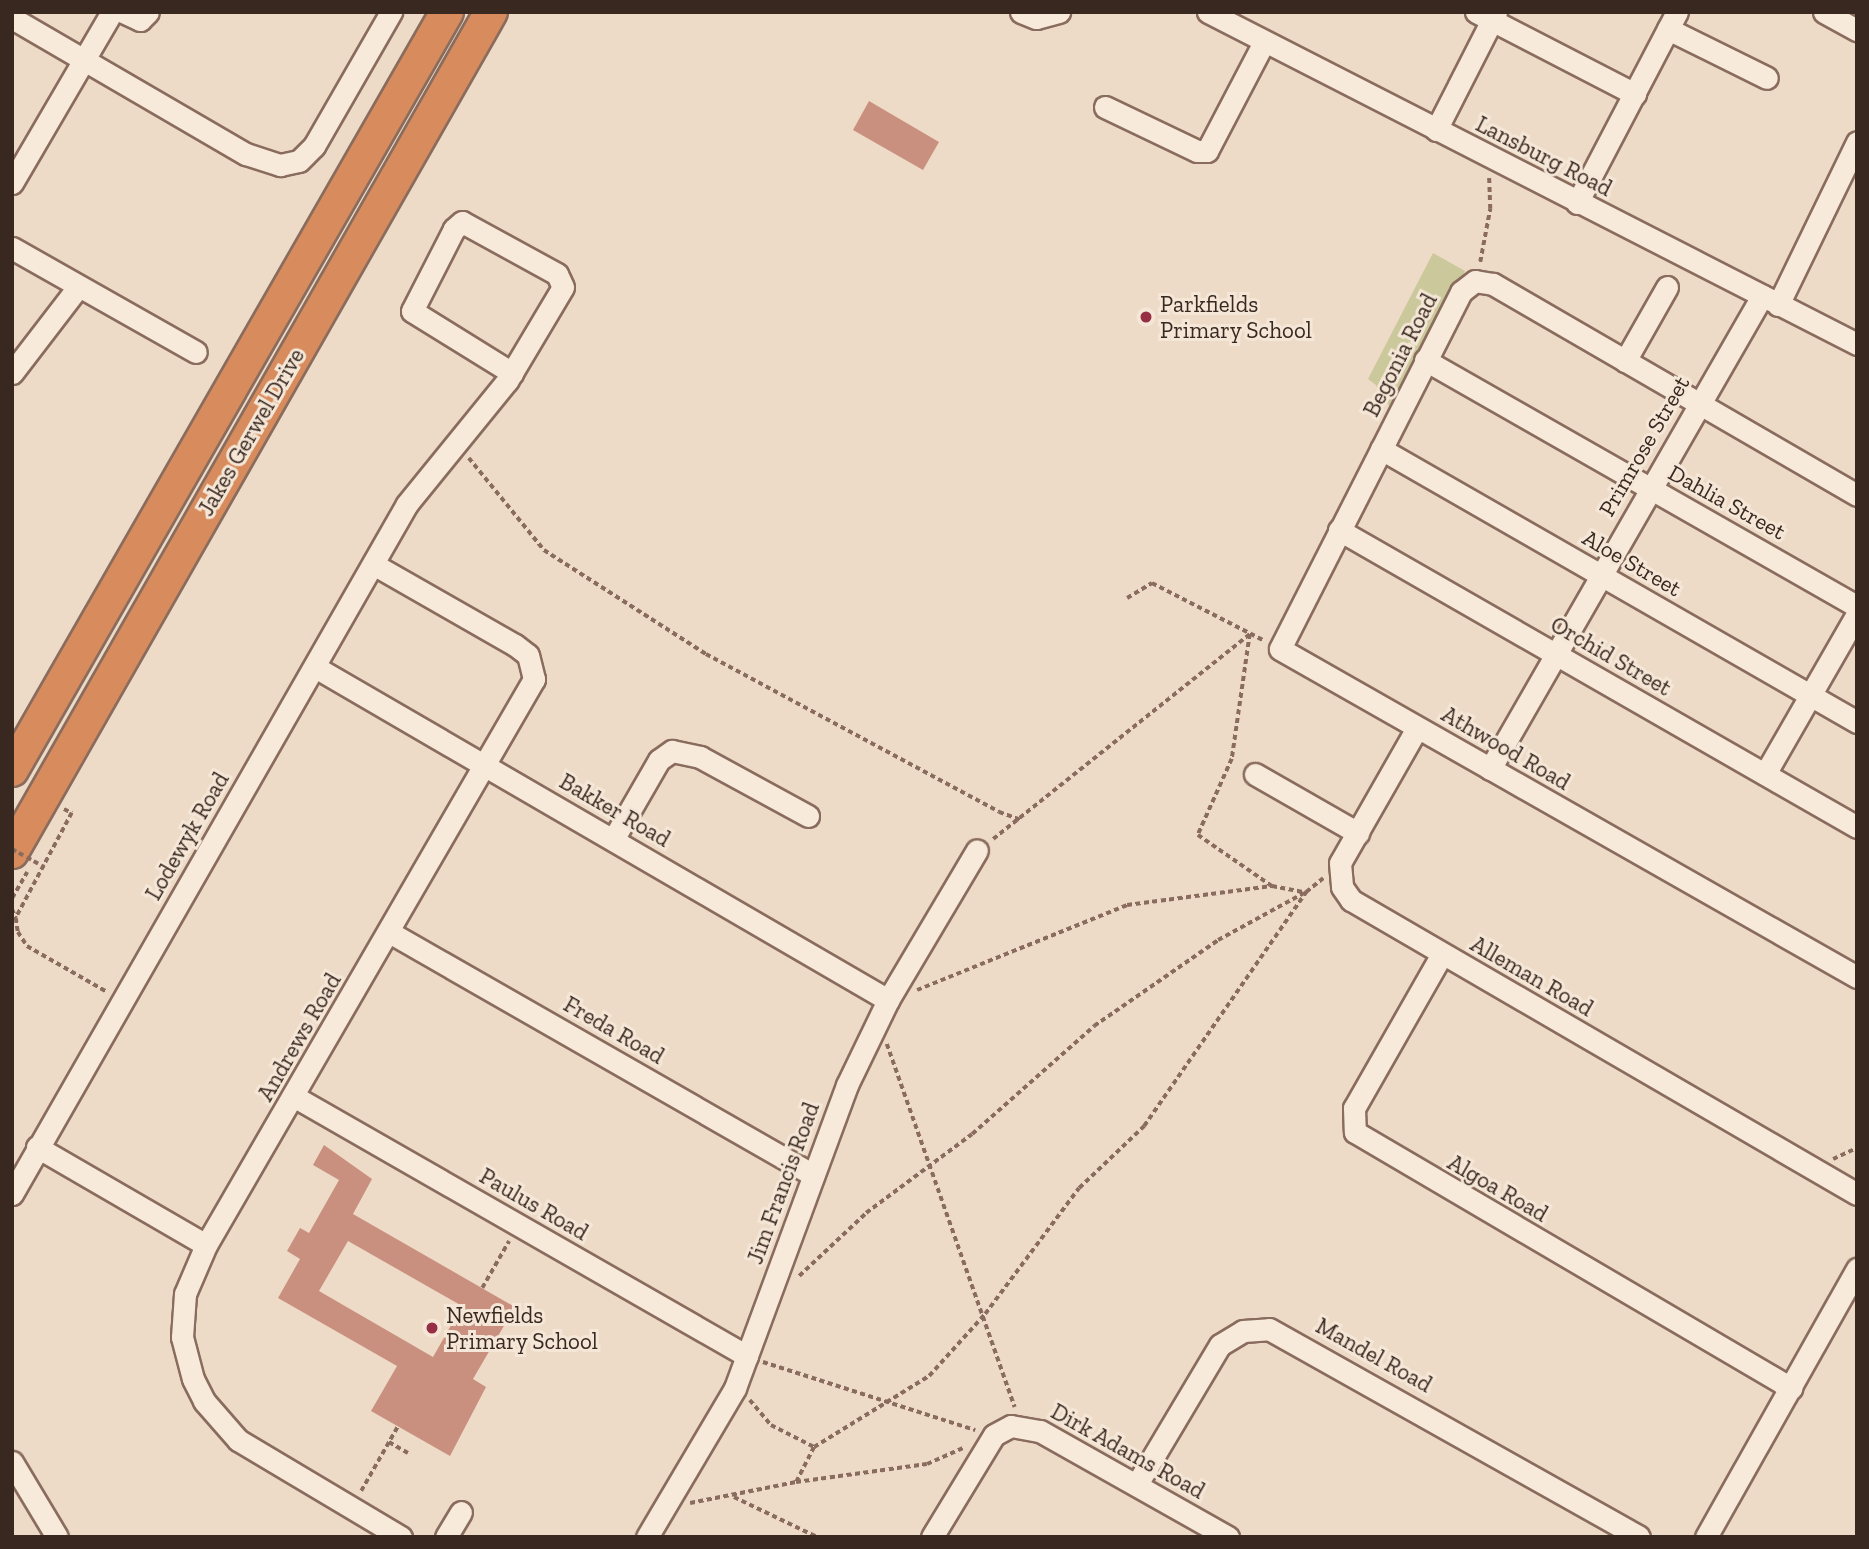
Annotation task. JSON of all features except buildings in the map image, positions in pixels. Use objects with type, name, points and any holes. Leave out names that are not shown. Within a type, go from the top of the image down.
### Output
[{"type":"highway","name":"Jakes Gerwel Drive","points":[[12,770],[447,12]]},
{"type":"highway","name":"Jakes Gerwel Drive","points":[[12,850],[491,12]]},
{"type":"street","points":[[12,183],[112,12]]},
{"type":"street","points":[[123,12],[140,20],[148,12]]},
{"type":"street","points":[[12,18],[246,154],[269,164],[289,164],[314,146],[391,12]]},
{"type":"street","points":[[1021,12],[1036,18],[1059,12]]},
{"type":"street","name":"Lansburg Road","points":[[1208,12],[1857,344]]},
{"type":"street","points":[[1824,12],[1857,30]]},
{"type":"street","points":[[1436,130],[1488,15],[1635,94]]},
{"type":"street","points":[[1577,203],[1672,21],[1767,78]]},
{"type":"street","points":[[1105,107],[1197,151],[1207,152],[1264,42]]},
{"type":"street","name":"Primrose Street","points":[[1490,769],[1698,404],[1770,300],[1857,142]]},
{"type":"street","name":"Lodewyk Road","points":[[12,1194],[407,504],[512,373],[563,282],[557,274],[462,222],[454,229],[412,311],[512,373]]},
{"type":"street","points":[[12,248],[196,352]]},
{"type":"street","points":[[1475,281],[1493,284],[1857,495]]},
{"type":"street","name":"Begonia Road","points":[[1280,649],[1425,360],[1464,287],[1475,281]]},
{"type":"street","points":[[1625,361],[1667,286]]},
{"type":"street","points":[[12,373],[78,287]]},
{"type":"street","name":"Dahlia Street","points":[[1425,360],[1649,489],[1856,614]]},
{"type":"street","name":"Aloe Street","points":[[1381,449],[1857,722]]},
{"type":"street","name":"Orchid Street","points":[[1339,530],[1857,827]]},
{"type":"street","name":"Andrews Road","points":[[373,564],[528,655],[534,679],[295,1097],[206,1245],[185,1294],[182,1337],[192,1379],[204,1401],[238,1440],[401,1537]]},
{"type":"street","points":[[1766,774],[1856,614]]},
{"type":"street","name":"Athwood Road","points":[[1280,649],[1857,977]]},
{"type":"street","name":"Bakker Road","points":[[315,667],[614,838],[888,1000]]},
{"type":"street","points":[[1340,863],[1417,728]]},
{"type":"street","points":[[614,838],[659,760],[672,751],[700,757],[808,816]]},
{"type":"street","points":[[1255,774],[1358,832]]},
{"type":"street","name":"Jim Francis Road","points":[[647,1537],[735,1388],[847,1084],[888,1000],[977,850]]},
{"type":"street","name":"Alleman Road","points":[[1340,863],[1342,887],[1351,900],[1857,1195]]},
{"type":"street","name":"Freda Road","points":[[390,932],[813,1175]]},
{"type":"street","name":"Algoa Road","points":[[1442,954],[1354,1108],[1355,1132],[1791,1388]]},
{"type":"street","name":"Paulus Road","points":[[295,1097],[747,1356]]},
{"type":"street","points":[[37,1147],[206,1245]]},
{"type":"street","points":[[1706,1537],[1857,1269]]},
{"type":"street","name":"Mandel Road","points":[[1137,1484],[1220,1345],[1243,1331],[1269,1329],[1639,1537]]},
{"type":"street","points":[[932,1537],[1002,1431]]},
{"type":"street","name":"Dirk Adams Road","points":[[1002,1431],[1040,1431],[1228,1537]]},
{"type":"street","points":[[12,1462],[57,1537]]},
{"type":"street","points":[[446,1537],[461,1512]]},
{"type":"path","points":[[1475,281],[1490,209],[1488,180],[1496,161]]},
{"type":"path","points":[[457,443],[544,550],[706,654],[999,812],[1021,820]]},
{"type":"path","points":[[1127,598],[1152,583],[1280,649]]},
{"type":"path","points":[[977,850],[1021,820],[1250,634]]},
{"type":"path","points":[[1250,634],[1232,759],[1198,835],[1272,886]]},
{"type":"path","points":[[16,919],[66,827]]},
{"type":"path","points":[[12,850],[44,867]]},
{"type":"path","points":[[770,1298],[866,1213],[929,1166],[1094,1026],[1217,940],[1306,892],[1340,863]]},
{"type":"path","points":[[888,1000],[1127,905],[1272,886],[1306,892]]},
{"type":"path","points":[[796,1482],[814,1447],[929,1376],[985,1314],[1079,1188],[1144,1126],[1306,892]]},
{"type":"path","points":[[12,909],[27,946],[122,1001]]},
{"type":"path","points":[[668,1500],[678,1505],[796,1482],[927,1464],[1002,1431],[1017,1413],[985,1314],[929,1166],[887,1044],[875,1030]]},
{"type":"path","points":[[482,1288],[518,1225]]},
{"type":"path","points":[[747,1356],[882,1403],[1002,1431]]},
{"type":"path","points":[[735,1388],[745,1393],[771,1425],[814,1447]]},
{"type":"path","points":[[351,1507],[398,1426]]},
{"type":"path","points":[[389,1442],[408,1453]]},
{"type":"path","points":[[732,1496],[817,1537]]},
{"type":"shaded area","points":[[1433,253],[1465,271],[1394,408],[1380,400],[1376,385],[1368,379]]},
{"type":"place","name":"Parkfields Primary School","points":[[1146,317]]},
{"type":"place","name":"Newfields Primary School","points":[[432,1328]]}]
